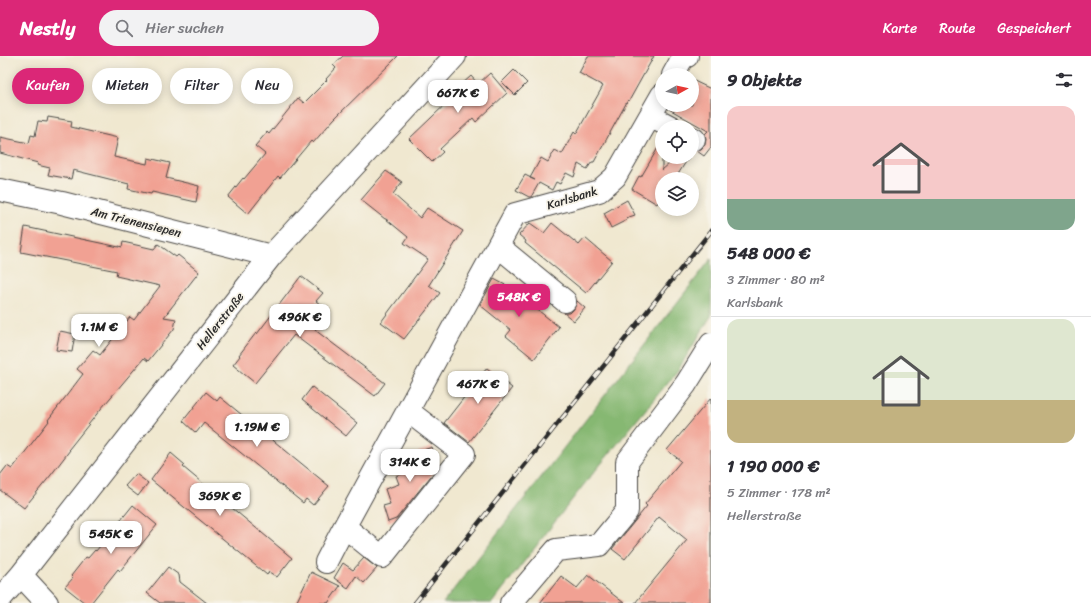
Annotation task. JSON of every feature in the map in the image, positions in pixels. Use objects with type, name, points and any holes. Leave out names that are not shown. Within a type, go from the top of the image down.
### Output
[{"type":"street","name":"Hellerstraße","points":[[0,599],[21,575],[271,256],[454,56]]},
{"type":"street","points":[[677,68],[683,58],[687,56]]},
{"type":"street","name":"Karlsbank","points":[[326,562],[515,214],[599,192],[615,177],[655,107]]},
{"type":"street","points":[[650,116],[658,120]]},
{"type":"street","name":"Am Trienensiepen","points":[[0,190],[62,203],[271,256]]},
{"type":"street","points":[[498,246],[564,301]]},
{"type":"street","points":[[511,603],[556,550],[598,545],[627,511],[627,462],[686,384],[711,344]]},
{"type":"street","points":[[343,530],[382,557],[464,454],[408,411]]},
{"type":"street","points":[[21,575],[47,603]]},
{"type":"green space","points":[[711,259],[711,316],[678,370],[582,487],[492,603],[443,603]]},
{"type":"building","points":[[343,56],[398,56],[334,119],[313,143],[311,141],[280,178],[278,176],[248,214],[228,197],[265,154],[255,146],[267,132],[269,134],[298,98],[304,103],[327,80],[326,79],[336,68],[333,65]]},
{"type":"building","points":[[588,56],[654,56],[594,162],[592,162],[587,169],[578,164],[574,177],[566,173],[560,184],[556,182],[552,190],[539,183],[531,197],[529,197],[516,190],[525,175],[530,178],[541,158],[548,162],[555,150],[562,154],[574,132],[576,134],[603,86],[579,73]]},
{"type":"building","points":[[514,70],[527,83],[515,95],[502,82]]},
{"type":"building","points":[[490,73],[507,93],[476,122],[473,118],[440,149],[443,152],[432,162],[409,139],[453,97],[451,94],[471,76],[478,84]]},
{"type":"building","points":[[699,83],[711,89],[711,147],[704,156],[699,152],[699,150],[705,145],[705,134],[708,131],[699,126],[699,120],[688,120],[674,112],[699,112]]},
{"type":"building","points":[[48,117],[72,121],[71,127],[118,138],[114,157],[147,164],[148,158],[170,163],[166,178],[199,186],[196,202],[152,192],[151,194],[128,189],[129,184],[73,170],[71,179],[48,175],[50,168],[37,165],[38,163],[0,153],[0,137],[29,143],[31,135],[35,136],[38,121],[47,122]]},
{"type":"building","points":[[655,153],[655,164],[662,164],[662,170],[669,164],[685,164],[679,172],[655,172],[655,203],[632,189],[639,176],[641,177]]},
{"type":"building","points":[[386,171],[402,182],[393,194],[420,218],[427,208],[463,231],[429,285],[440,293],[404,339],[381,322],[428,259],[404,243],[408,237],[361,200]]},
{"type":"building","points":[[627,200],[635,215],[626,218],[627,220],[611,228],[604,213]]},
{"type":"building","points":[[530,223],[544,233],[552,223],[579,245],[585,238],[612,261],[586,293],[525,243],[526,241],[519,235]]},
{"type":"building","points":[[25,227],[119,247],[122,247],[123,242],[154,249],[158,244],[176,257],[178,255],[199,272],[164,317],[176,319],[174,329],[148,361],[144,358],[100,410],[24,508],[0,490],[0,475],[7,466],[12,469],[49,421],[48,420],[83,374],[77,369],[93,350],[100,355],[130,317],[134,320],[160,286],[116,276],[117,271],[21,252]]},
{"type":"building","points":[[301,276],[323,293],[316,301],[329,313],[315,330],[385,383],[375,396],[294,335],[255,383],[233,365],[240,356],[239,355]]},
{"type":"building","points":[[494,279],[509,287],[559,327],[534,359],[506,336],[511,330],[480,305]]},
{"type":"building","points":[[577,301],[585,308],[574,321],[564,313],[570,313],[574,309]]},
{"type":"building","points":[[60,331],[75,334],[72,352],[56,350]]},
{"type":"building","points":[[487,368],[512,388],[469,442],[444,423]]},
{"type":"building","points":[[312,387],[357,423],[346,436],[302,400]]},
{"type":"building","points":[[206,392],[217,401],[220,397],[329,486],[313,505],[306,499],[303,503],[204,423],[196,433],[183,421]]},
{"type":"building","points":[[711,398],[711,603],[635,603],[687,540],[659,517],[625,559],[612,549],[647,506],[645,504],[681,461],[667,450]]},
{"type":"building","points":[[432,447],[439,466],[396,519],[388,522],[383,506],[390,504],[385,489],[399,484],[396,476],[410,471],[407,463],[420,459],[418,452]]},
{"type":"building","points":[[171,453],[185,465],[183,467],[292,558],[277,577],[269,572],[267,575],[151,480]]},
{"type":"building","points":[[136,474],[148,483],[138,496],[125,486]]},
{"type":"building","points":[[133,505],[157,525],[120,571],[118,569],[91,603],[85,603],[65,587],[73,578],[71,576],[86,557],[88,558],[95,550],[96,551]]},
{"type":"building","points":[[364,558],[377,568],[364,583],[356,576],[348,588],[334,578],[343,563],[353,570]]},
{"type":"building","points":[[168,567],[179,575],[180,582],[207,603],[160,603],[147,593]]},
{"type":"building","points":[[311,572],[340,586],[328,603],[296,603]]},
{"type":"building","points":[[588,575],[624,603],[540,603],[561,576],[577,588]]},
{"type":"railway","points":[[415,603],[711,231]]}]
